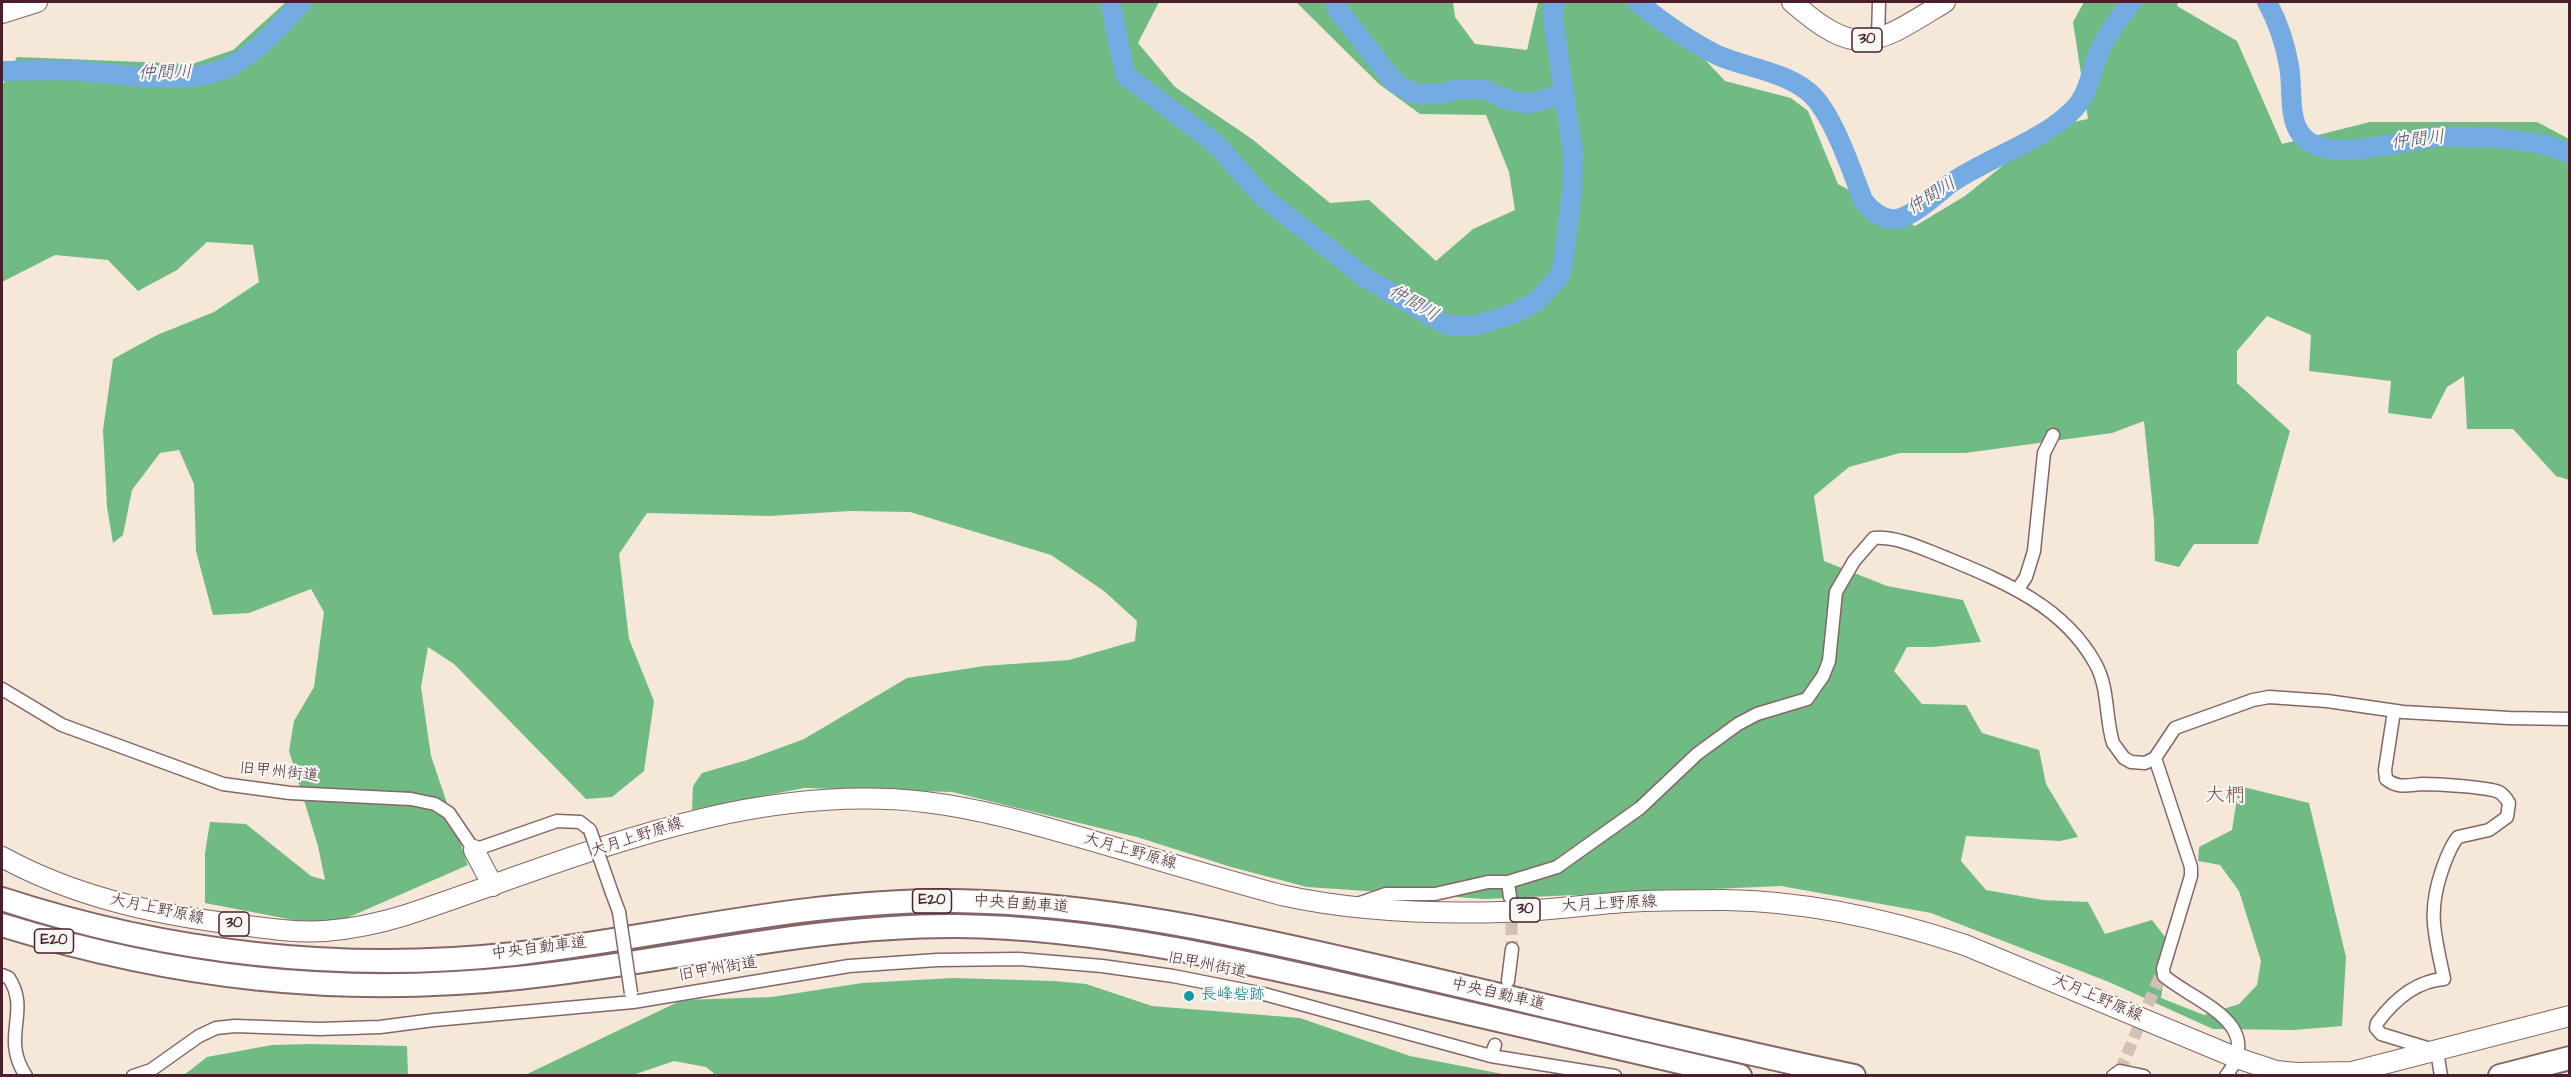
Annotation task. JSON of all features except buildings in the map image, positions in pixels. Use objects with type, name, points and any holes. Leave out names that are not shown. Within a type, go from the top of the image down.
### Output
[{"type":"highway","name":"中央自動車道","points":[[2,899],[47,914],[181,945],[243,954],[369,961],[441,960],[512,954],[765,915],[897,902],[955,901],[1072,908],[1130,915],[1246,937],[1854,1076]]},
{"type":"highway","name":"中央自動車道","points":[[2,925],[107,955],[233,977],[301,984],[445,984],[530,976],[770,940],[893,928],[1015,928],[1074,933],[1203,953],[1740,1076]]},
{"type":"highway","points":[[2,932],[107,955]]},
{"type":"highway","points":[[2500,1076],[2570,1058]]},
{"type":"main road","points":[[2,13],[37,2]]},
{"type":"main road","name":"30","points":[[1792,2],[1818,24],[1839,36],[1857,40],[1878,39],[1945,2]]},
{"type":"main road","name":"大月上野原線","points":[[2,857],[53,882],[121,903],[179,917],[300,931],[344,929],[376,924],[662,828],[717,814],[804,801],[881,799],[923,802],[998,814],[1281,895],[1351,907],[1429,912],[1504,912],[1627,902],[1725,900],[1770,902],[1851,914],[1924,931],[1965,945],[2237,1058],[2276,1071],[2315,1074],[2352,1072],[2570,1016]]},
{"type":"main road","points":[[474,850],[493,886]]},
{"type":"street","points":[[1878,39],[1879,2]]},
{"type":"street","points":[[2018,589],[2026,577],[2034,550],[2044,453],[2054,435]]},
{"type":"street","points":[[1351,907],[1386,894],[1435,894],[1488,882],[1509,882],[1557,867],[1576,856],[1640,808],[1697,754],[1738,724],[1757,714],[1807,699],[1823,676],[1829,661],[1836,592],[1854,561],[1874,538],[1884,537],[1921,548],[2018,589],[2067,626],[2096,663],[2102,681],[2111,735],[2119,752],[2131,762],[2138,764],[2155,758],[2175,728],[2261,698],[2327,701],[2394,711],[2570,719]]},
{"type":"street","name":"旧甲州街道","points":[[2,689],[62,725],[223,784],[290,793],[411,799],[435,804],[449,813],[474,850]]},
{"type":"street","points":[[2394,711],[2385,770],[2386,779],[2405,787],[2423,784],[2493,790],[2504,795],[2509,803],[2506,817],[2495,827],[2458,837],[2443,866],[2434,894],[2432,919],[2444,979],[2425,982],[2403,994],[2377,1023],[2377,1032],[2381,1034],[2437,1051],[2441,1076]]},
{"type":"street","points":[[2155,758],[2191,867],[2191,876],[2163,969],[2164,976],[2212,1006],[2228,1022],[2237,1039],[2237,1058],[2226,1076]]},
{"type":"street","points":[[474,850],[557,821],[580,822],[590,830],[619,912],[632,998]]},
{"type":"street","points":[[1509,882],[1510,897]]},
{"type":"street","points":[[1508,981],[1512,949]]},
{"type":"street","name":"旧甲州街道","points":[[133,1076],[151,1071],[199,1036],[216,1028],[235,1026],[320,1029],[380,1027],[632,998],[849,966],[937,960],[1019,960],[1102,966],[1173,976],[1264,994],[1493,1051],[1615,1076]]},
{"type":"street","points":[[2,975],[9,978],[17,996],[8,1029],[9,1050],[18,1068],[26,1076]]},
{"type":"street","points":[[2113,1076],[2120,1071],[2144,1076]]},
{"type":"green space","points":[[286,2],[1159,2],[1138,43],[1175,87],[1252,139],[1330,203],[1369,200],[1436,261],[1473,229],[1515,210],[1509,172],[1486,115],[1420,114],[1379,84],[1296,2],[1453,2],[1455,17],[1475,44],[1527,50],[1538,2],[1651,2],[1725,81],[1791,98],[1808,111],[1838,184],[1915,226],[1965,196],[2052,126],[2088,119],[2073,22],[2084,2],[2178,2],[2177,6],[2237,41],[2282,144],[2370,122],[2537,122],[2569,139],[2569,480],[2556,476],[2513,429],[2467,429],[2464,376],[2447,387],[2431,419],[2388,413],[2391,381],[2309,371],[2311,335],[2267,316],[2237,351],[2237,383],[2290,431],[2258,544],[2194,544],[2179,567],[2155,561],[2154,520],[2144,421],[2112,433],[1965,453],[1900,453],[1849,467],[1814,496],[1824,561],[1887,586],[1963,600],[1981,642],[1907,647],[1894,671],[1922,704],[1966,705],[1982,733],[2039,750],[2046,784],[2078,837],[2060,841],[1966,836],[1961,861],[1986,890],[2043,900],[2088,902],[2105,934],[2152,920],[2169,942],[2161,998],[2204,1015],[2239,1004],[2257,985],[2261,961],[2239,891],[2220,865],[2198,861],[2199,847],[2232,830],[2239,786],[2309,803],[2346,957],[2342,1026],[2294,1030],[2213,1029],[2109,982],[1931,913],[1781,886],[1485,899],[1307,887],[1231,867],[1137,837],[952,792],[804,788],[692,810],[693,786],[702,773],[747,760],[804,739],[907,678],[984,666],[1069,660],[1135,641],[1137,621],[1104,591],[1051,555],[910,512],[850,511],[770,516],[647,513],[619,554],[629,639],[654,701],[644,771],[612,797],[586,799],[454,664],[428,647],[421,687],[431,756],[468,865],[340,921],[304,922],[205,903],[205,853],[210,822],[246,824],[311,876],[325,880],[318,846],[289,751],[294,721],[314,687],[324,612],[311,589],[249,613],[213,615],[196,551],[194,484],[179,450],[160,453],[132,490],[123,535],[113,543],[107,507],[103,430],[113,359],[157,335],[214,312],[259,282],[253,245],[207,242],[177,270],[138,291],[108,260],[55,255],[2,282],[2,86],[17,57],[192,64],[233,50]]},
{"type":"green space","points":[[953,978],[1086,984],[1152,1006],[1300,1018],[1410,1056],[1508,1075],[717,1076],[706,1067],[674,1061],[633,1075],[525,1075],[682,1000],[772,997],[862,983]]},
{"type":"green space","points":[[272,1045],[407,1046],[408,1075],[184,1075],[207,1057]]},
{"type":"waterway","name":"仲間川","points":[[2,71],[70,70],[157,78],[177,78],[214,72],[231,66],[251,53],[302,2]]},
{"type":"waterway","name":"仲間川","points":[[1110,2],[1125,75],[1215,143],[1263,197],[1366,278],[1441,322],[1452,326],[1474,326],[1512,314],[1536,302],[1558,278],[1563,265],[1572,190],[1573,153],[1553,19],[1554,2]]},
{"type":"waterway","points":[[1335,2],[1338,10],[1395,83],[1415,94],[1485,90],[1508,100],[1528,104],[1564,94]]},
{"type":"waterway","name":"仲間川","points":[[1637,2],[1676,30],[1717,55],[1792,81],[1813,96],[1835,131],[1863,200],[1877,214],[1892,219],[1904,217],[1926,204],[1951,183],[2046,131],[2073,110],[2085,93],[2103,44],[2132,2]]},
{"type":"waterway","name":"仲間川","points":[[2267,2],[2278,25],[2287,57],[2296,126],[2311,143],[2344,150],[2365,149],[2439,137],[2470,137],[2524,141],[2570,154]]},
{"type":"tunnel","points":[[1511,905],[1512,949]]},
{"type":"tunnel","points":[[2120,1071],[2163,969]]},
{"type":"place","name":"長峰砦跡","points":[[1189,996]]},
{"type":"district","name":"大椚","points":[[2225,797]]}]
